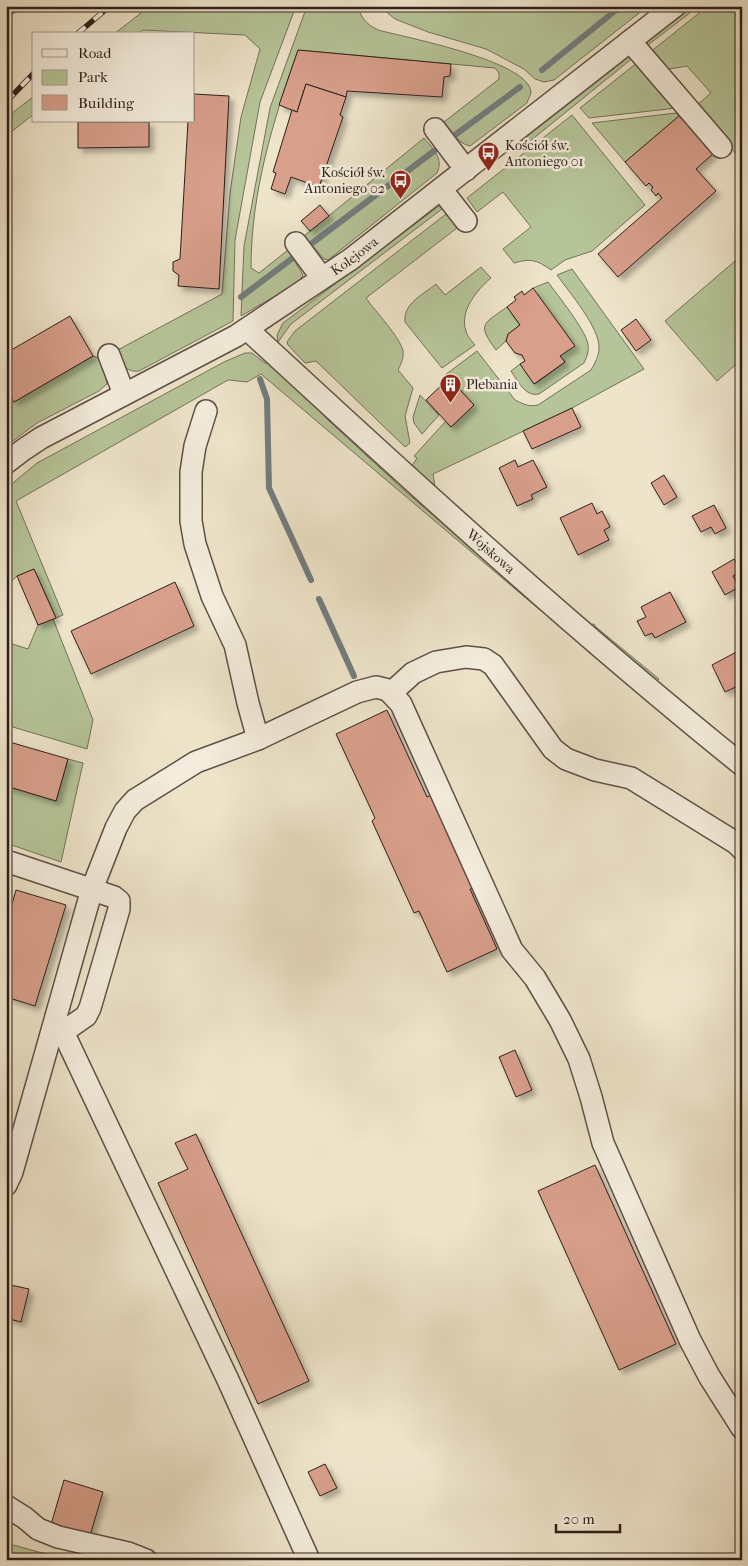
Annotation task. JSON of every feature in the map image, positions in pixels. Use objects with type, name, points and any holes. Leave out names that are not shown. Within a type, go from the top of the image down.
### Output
[{"type":"street","name":"Kolejowa","points":[[6,463],[41,438],[236,336],[351,259],[674,6]]},
{"type":"street","points":[[630,41],[721,147]]},
{"type":"street","points":[[434,129],[466,170]]},
{"type":"street","points":[[441,190],[466,221]]},
{"type":"street","points":[[296,243],[322,278]]},
{"type":"street","name":"Wojskowa","points":[[247,328],[479,542],[670,707],[742,765]]},
{"type":"street","points":[[109,355],[124,394]]},
{"type":"street","points":[[206,411],[195,446],[191,472],[191,521],[195,544],[212,596],[235,645],[258,738]]},
{"type":"street","points":[[391,693],[413,673],[436,662],[466,657],[484,659],[493,665],[553,749],[566,759],[595,770],[631,778],[736,843],[742,849]]},
{"type":"street","points":[[6,1185],[12,1172],[59,1025],[92,889],[116,828],[125,811],[135,800],[196,762],[258,738],[357,692],[376,687],[388,690],[401,704],[512,950],[536,978],[560,1020],[579,1059],[603,1143],[690,1340],[709,1376],[742,1428]]},
{"type":"street","points":[[6,861],[114,896],[119,901],[120,909],[90,1008],[86,1016],[59,1025]]},
{"type":"street","points":[[59,1025],[228,1380],[309,1560]]},
{"type":"street","points":[[6,1506],[38,1528],[58,1537],[128,1553],[146,1560]]},
{"type":"green space","points":[[150,6],[296,6],[260,102],[235,240],[233,321],[139,371],[127,369],[114,352],[222,294],[230,193],[241,117],[260,49],[245,35],[143,30],[140,32],[117,32]]},
{"type":"green space","points":[[307,6],[358,6],[365,20],[378,30],[464,52],[489,61],[510,70],[525,81],[531,93],[527,103],[470,146],[462,143],[444,122],[499,79],[499,73],[495,68],[298,50],[272,130],[259,184],[252,240],[251,268],[259,273],[288,250],[303,275],[297,283],[241,316],[244,246],[270,108]]},
{"type":"green space","points":[[379,6],[648,6],[554,80],[544,82],[535,79],[524,69],[486,49],[428,32],[395,19]]},
{"type":"green space","points":[[690,6],[699,6],[648,45],[645,41]]},
{"type":"green space","points":[[708,6],[742,6],[742,161],[696,106],[711,93],[687,66],[664,70],[649,53]]},
{"type":"green space","points":[[630,53],[634,57],[524,146],[522,143],[530,133]]},
{"type":"green space","points":[[638,62],[676,108],[589,118],[580,108]]},
{"type":"green space","points":[[32,98],[32,116],[6,136],[6,118]]},
{"type":"green space","points":[[676,113],[679,116],[625,162],[592,123]]},
{"type":"green space","points":[[572,115],[645,205],[592,251],[565,260],[551,270],[534,261],[514,263],[503,249],[531,227],[503,192],[477,212],[467,198]]},
{"type":"green space","points":[[424,138],[438,158],[439,168],[437,173],[328,260],[324,259],[304,236]]},
{"type":"green space","points":[[439,206],[442,209],[291,324],[278,342],[277,335],[283,323]]},
{"type":"green space","points":[[446,214],[457,228],[366,298],[401,345],[403,356],[398,370],[413,388],[405,416],[410,443],[405,447],[316,361],[305,363],[287,342],[295,331]]},
{"type":"green space","points":[[742,255],[742,359],[717,381],[665,321]]},
{"type":"green space","points":[[481,267],[491,278],[475,295],[467,309],[464,323],[467,333],[475,345],[442,368],[405,322],[407,309],[415,300],[436,284],[445,295]]},
{"type":"green space","points":[[572,269],[644,369],[572,408],[433,474],[435,487],[440,491],[435,495],[410,469],[417,458],[414,456],[446,421],[451,427],[474,405],[445,375],[477,351],[515,400],[526,405],[535,406],[591,370],[599,348],[595,331],[583,310],[557,275]]},
{"type":"green space","points":[[548,282],[582,330],[588,344],[588,352],[584,363],[539,394],[534,394],[522,387],[511,371],[520,364],[535,384],[565,362],[560,356],[533,288]]},
{"type":"green space","points":[[507,307],[520,325],[508,334],[506,341],[496,350],[486,334],[485,325]]},
{"type":"green space","points":[[245,353],[252,353],[265,363],[271,363],[328,420],[407,493],[540,606],[540,610],[261,374],[247,382],[228,380],[16,501],[63,615],[56,618],[34,569],[17,576],[6,587],[6,491],[14,482],[37,463],[224,362]]},
{"type":"green space","points":[[93,356],[102,359],[107,384],[99,391],[37,423],[6,446],[6,408]]},
{"type":"green space","points":[[420,395],[439,415],[422,434],[414,423],[413,417]]},
{"type":"green space","points":[[53,619],[93,720],[87,749],[6,725],[6,642],[28,649],[38,625]]},
{"type":"green space","points":[[594,624],[659,679],[654,684],[587,625]]},
{"type":"green space","points":[[68,759],[83,763],[61,862],[6,843],[6,786],[56,801]]},
{"type":"green space","points":[[6,1543],[68,1560],[6,1560]]},
{"type":"building","points":[[298,50],[451,64],[450,76],[444,77],[442,97],[347,91],[346,97],[306,84],[297,112],[279,105]]},
{"type":"building","points":[[306,84],[346,97],[340,115],[343,117],[319,187],[291,177],[285,194],[271,189],[276,173],[273,172],[292,110],[297,112]]},
{"type":"building","points":[[195,94],[229,96],[219,289],[178,286],[179,275],[173,271],[173,262],[180,259],[188,122],[195,122]]},
{"type":"building","points":[[679,116],[713,154],[696,169],[716,191],[618,277],[598,254],[662,198],[658,193],[656,196],[651,190],[653,187],[649,183],[646,186],[625,162]]},
{"type":"building","points":[[78,122],[149,122],[149,147],[78,148]]},
{"type":"building","points":[[320,205],[329,216],[310,231],[301,221]]},
{"type":"building","points":[[533,288],[575,346],[560,356],[565,362],[534,384],[520,364],[525,361],[522,355],[515,353],[506,341],[508,334],[520,325],[507,307],[516,300],[514,297],[522,291],[524,295]]},
{"type":"building","points":[[70,316],[93,356],[14,402],[6,388],[6,353]]},
{"type":"building","points":[[636,319],[651,340],[636,351],[621,330]]},
{"type":"building","name":"Plebania","points":[[449,378],[474,405],[451,427],[426,400]]},
{"type":"building","points":[[572,408],[581,427],[532,449],[523,431]]},
{"type":"building","points":[[515,460],[518,467],[533,460],[547,487],[531,495],[533,499],[517,506],[499,468]]},
{"type":"building","points":[[664,475],[677,497],[664,505],[651,483]]},
{"type":"building","points":[[592,503],[597,514],[602,511],[610,527],[604,530],[609,540],[578,555],[560,518]]},
{"type":"building","points":[[714,505],[726,528],[715,534],[711,527],[701,532],[692,516]]},
{"type":"building","points":[[734,559],[741,571],[733,576],[739,587],[725,595],[712,572]]},
{"type":"building","points":[[34,569],[56,618],[38,625],[17,576]]},
{"type":"building","points":[[175,582],[194,626],[91,674],[71,631]]},
{"type":"building","points":[[670,592],[686,622],[655,638],[652,633],[645,636],[637,621],[646,617],[641,607]]},
{"type":"building","points":[[742,649],[742,684],[725,692],[712,665]]},
{"type":"building","points":[[387,710],[427,797],[431,795],[474,888],[470,889],[497,949],[447,972],[419,911],[414,913],[372,821],[375,818],[336,734]]},
{"type":"building","points":[[6,741],[68,759],[56,801],[6,786]]},
{"type":"building","points":[[16,890],[66,905],[35,1006],[6,997],[6,924]]},
{"type":"building","points":[[515,1050],[532,1090],[516,1097],[499,1057]]},
{"type":"building","points":[[196,1134],[309,1381],[258,1404],[158,1183],[188,1169],[175,1143]]},
{"type":"building","points":[[595,1165],[676,1344],[619,1370],[538,1191]]},
{"type":"building","points":[[6,1284],[29,1289],[21,1322],[6,1318]]},
{"type":"building","points":[[325,1464],[337,1488],[320,1496],[308,1472]]},
{"type":"building","points":[[64,1480],[103,1492],[89,1539],[50,1528]]},
{"type":"waterway","points":[[542,70],[621,6]]},
{"type":"waterway","points":[[455,135],[520,87]]},
{"type":"waterway","points":[[311,244],[434,151]]},
{"type":"waterway","points":[[241,297],[294,257]]},
{"type":"waterway","points":[[260,379],[267,399],[269,488],[311,580]]},
{"type":"waterway","points":[[319,599],[354,676]]},
{"type":"railway","points":[[6,15],[21,6]]},
{"type":"railway","points":[[79,32],[110,6]]},
{"type":"railway","points":[[6,102],[32,75]]},
{"type":"place","name":"Kościół św. Antoniego 01","points":[[489,172]]},
{"type":"place","name":"Kościół św. Antoniego 02","points":[[401,199]]},
{"type":"place","name":"Plebania","points":[[450,403]]}]
